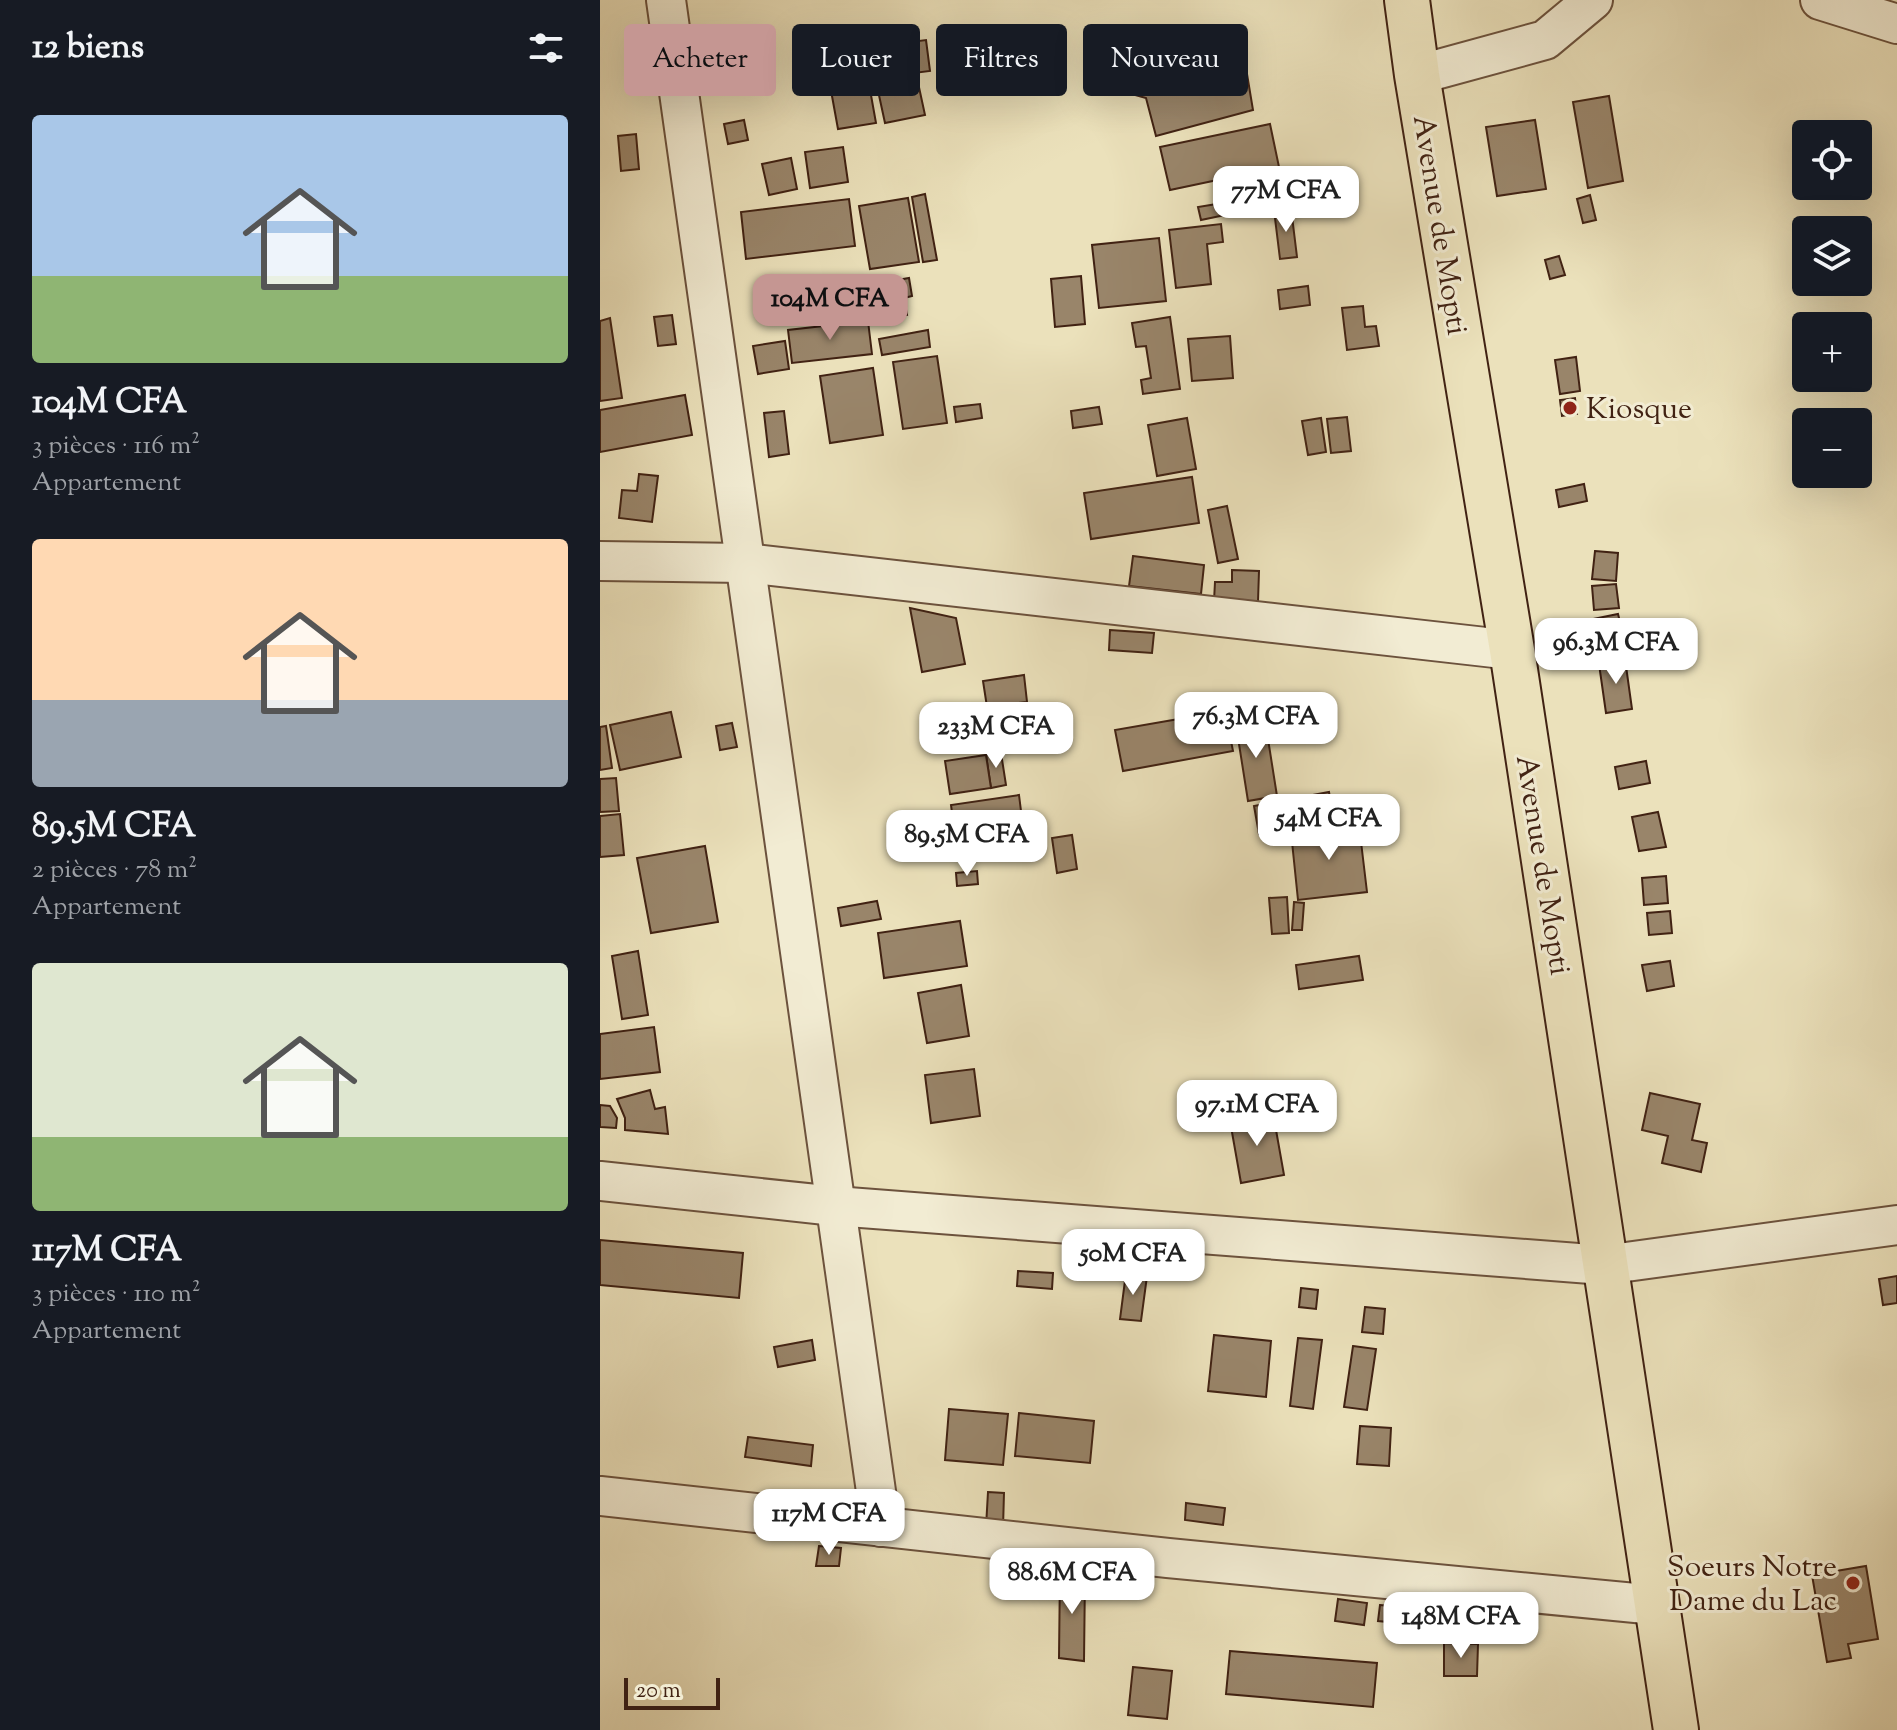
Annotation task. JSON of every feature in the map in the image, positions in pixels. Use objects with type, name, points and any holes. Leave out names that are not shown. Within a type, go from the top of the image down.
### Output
[{"type":"main road","name":"Avenue de Mopti","points":[[1407,0],[1512,650],[1676,1730]]},
{"type":"street","points":[[666,0],[881,1527]]},
{"type":"street","points":[[1417,75],[1545,40],[1593,0]]},
{"type":"street","points":[[1820,0],[1897,24]]},
{"type":"street","points":[[600,561],[745,563],[1512,650]]},
{"type":"street","points":[[600,1181],[835,1206],[1604,1265],[1897,1225]]},
{"type":"street","points":[[600,1496],[1656,1605]]},
{"type":"building","points":[[926,40],[930,71],[920,72],[920,41]]},
{"type":"building","points":[[1248,80],[1253,110],[1156,136],[1146,98],[1139,96],[1248,96]]},
{"type":"building","points":[[920,92],[925,115],[885,123],[879,96],[920,96]]},
{"type":"building","points":[[832,96],[871,96],[876,123],[838,129]]},
{"type":"building","points":[[1609,96],[1623,181],[1588,188],[1573,102]]},
{"type":"building","points":[[744,120],[748,140],[728,144],[724,124]]},
{"type":"building","points":[[1535,120],[1546,189],[1497,196],[1486,127]]},
{"type":"building","points":[[1270,124],[1279,167],[1170,190],[1160,147]]},
{"type":"building","points":[[636,134],[639,169],[621,171],[618,136]]},
{"type":"building","points":[[843,147],[848,182],[810,188],[805,152]]},
{"type":"building","points":[[791,158],[797,189],[769,195],[762,164]]},
{"type":"building","points":[[925,194],[937,260],[923,262],[912,197]]},
{"type":"building","points":[[1590,195],[1596,220],[1583,223],[1577,199]]},
{"type":"building","points":[[908,198],[919,262],[870,269],[859,206]]},
{"type":"building","points":[[849,199],[855,246],[746,259],[741,212]]},
{"type":"building","points":[[1223,203],[1225,215],[1201,220],[1198,207]]},
{"type":"building","points":[[1291,208],[1297,257],[1280,259],[1274,210]]},
{"type":"building","points":[[1221,224],[1223,242],[1207,244],[1211,284],[1176,288],[1169,230]]},
{"type":"building","points":[[1159,238],[1166,301],[1099,308],[1092,245]]},
{"type":"building","points":[[1559,256],[1565,275],[1550,279],[1545,260]]},
{"type":"building","points":[[1081,276],[1085,324],[1055,327],[1051,279]]},
{"type":"building","points":[[909,278],[912,296],[904,298],[907,315],[876,320],[870,285]]},
{"type":"building","points":[[1308,286],[1310,305],[1280,309],[1278,290]]},
{"type":"building","points":[[1363,306],[1365,327],[1376,326],[1379,346],[1347,350],[1342,308]]},
{"type":"building","points":[[672,315],[676,344],[658,346],[654,317]]},
{"type":"building","points":[[1170,317],[1180,389],[1143,394],[1141,380],[1151,378],[1146,346],[1136,347],[1132,323]]},
{"type":"building","points":[[610,318],[622,398],[600,401],[600,321]]},
{"type":"building","points":[[868,321],[872,354],[792,363],[788,330]]},
{"type":"building","points":[[928,330],[930,347],[882,355],[879,339]]},
{"type":"building","points":[[1230,336],[1233,378],[1192,381],[1188,339]]},
{"type":"building","points":[[785,341],[789,369],[758,374],[753,346]]},
{"type":"building","points":[[937,356],[947,423],[903,429],[893,362]]},
{"type":"building","points":[[1576,357],[1580,391],[1560,394],[1555,360]]},
{"type":"building","points":[[873,368],[883,435],[830,443],[820,376]]},
{"type":"building","points":[[685,395],[692,435],[600,452],[600,410]]},
{"type":"building","points":[[1575,398],[1577,414],[1562,416],[1560,400]]},
{"type":"building","points":[[980,404],[982,418],[956,422],[954,407]]},
{"type":"building","points":[[1099,407],[1102,424],[1073,428],[1071,411]]},
{"type":"building","points":[[784,411],[789,454],[769,457],[764,413]]},
{"type":"building","points":[[1347,417],[1351,451],[1331,453],[1327,419]]},
{"type":"building","points":[[1187,418],[1196,469],[1157,476],[1148,425]]},
{"type":"building","points":[[1321,418],[1326,452],[1308,455],[1302,421]]},
{"type":"building","points":[[639,474],[658,476],[652,522],[619,518],[622,490],[637,491]]},
{"type":"building","points":[[1192,477],[1199,523],[1091,539],[1084,493]]},
{"type":"building","points":[[1584,484],[1587,501],[1559,507],[1556,490]]},
{"type":"building","points":[[1227,506],[1238,559],[1218,563],[1208,510]]},
{"type":"building","points":[[1595,551],[1618,553],[1616,581],[1592,579]]},
{"type":"building","points":[[1133,556],[1204,565],[1201,594],[1129,586]]},
{"type":"building","points":[[1232,570],[1259,571],[1258,602],[1214,601],[1215,582],[1232,582]]},
{"type":"building","points":[[1616,584],[1619,608],[1594,610],[1592,586]]},
{"type":"building","points":[[910,608],[956,618],[965,664],[922,672]]},
{"type":"building","points":[[1618,614],[1622,630],[1596,635],[1593,619]]},
{"type":"building","points":[[1110,630],[1154,633],[1152,653],[1109,650]]},
{"type":"building","points":[[1618,643],[1620,656],[1600,659],[1597,647]]},
{"type":"building","points":[[1625,659],[1632,709],[1606,713],[1599,664]]},
{"type":"building","points":[[1024,675],[1027,702],[987,707],[983,681]]},
{"type":"building","points":[[1225,711],[1233,751],[1123,771],[1115,730]]},
{"type":"building","points":[[671,712],[681,757],[620,770],[610,725]]},
{"type":"building","points":[[1265,720],[1277,796],[1248,801],[1236,725]]},
{"type":"building","points":[[732,723],[737,747],[720,750],[716,726]]},
{"type":"building","points":[[606,726],[612,768],[600,770],[600,727]]},
{"type":"building","points":[[1001,753],[1006,785],[991,788],[986,755]]},
{"type":"building","points":[[986,755],[991,788],[950,794],[945,761]]},
{"type":"building","points":[[1646,761],[1650,783],[1619,789],[1615,767]]},
{"type":"building","points":[[616,778],[619,811],[600,812],[600,779]]},
{"type":"building","points":[[1329,792],[1334,821],[1259,834],[1254,806]]},
{"type":"building","points":[[1019,795],[1022,819],[954,828],[951,805]]},
{"type":"building","points":[[1658,812],[1666,847],[1639,851],[1632,817]]},
{"type":"building","points":[[620,814],[624,855],[600,857],[600,816]]},
{"type":"building","points":[[1010,825],[1014,855],[959,862],[955,833]]},
{"type":"building","points":[[1359,825],[1367,892],[1298,900],[1291,832]]},
{"type":"building","points":[[1072,835],[1077,869],[1057,873],[1052,838]]},
{"type":"building","points":[[705,846],[718,922],[651,933],[637,858]]},
{"type":"building","points":[[977,871],[978,884],[957,886],[956,873]]},
{"type":"building","points":[[1666,876],[1668,903],[1644,905],[1642,878]]},
{"type":"building","points":[[1287,897],[1289,933],[1272,934],[1269,898]]},
{"type":"building","points":[[877,901],[881,919],[841,926],[838,908]]},
{"type":"building","points":[[1294,902],[1304,903],[1302,930],[1292,930]]},
{"type":"building","points":[[1670,911],[1672,933],[1649,935],[1647,913]]},
{"type":"building","points":[[960,921],[967,966],[884,978],[878,933]]},
{"type":"building","points":[[638,951],[648,1015],[622,1019],[612,956]]},
{"type":"building","points":[[1359,956],[1363,980],[1299,989],[1296,965]]},
{"type":"building","points":[[1670,961],[1674,986],[1647,991],[1642,965]]},
{"type":"building","points":[[961,985],[969,1036],[927,1043],[918,993]]},
{"type":"building","points":[[654,1027],[660,1072],[600,1079],[600,1034]]},
{"type":"building","points":[[974,1069],[980,1116],[931,1123],[925,1075]]},
{"type":"building","points":[[650,1090],[655,1109],[665,1107],[668,1134],[625,1130],[625,1118],[617,1099]]},
{"type":"building","points":[[1650,1093],[1700,1104],[1692,1140],[1707,1143],[1701,1172],[1662,1163],[1668,1136],[1642,1130]]},
{"type":"building","points":[[600,1105],[610,1106],[617,1118],[616,1128],[600,1127]]},
{"type":"building","points":[[1273,1113],[1284,1175],[1241,1183],[1230,1121]]},
{"type":"building","points":[[600,1240],[743,1253],[739,1298],[600,1285]]},
{"type":"building","points":[[1018,1271],[1053,1273],[1052,1289],[1017,1286]]},
{"type":"building","points":[[1126,1273],[1147,1276],[1141,1321],[1120,1319]]},
{"type":"building","points":[[1897,1276],[1897,1303],[1883,1305],[1879,1279]]},
{"type":"building","points":[[1301,1288],[1318,1290],[1316,1309],[1299,1307]]},
{"type":"building","points":[[1365,1307],[1385,1309],[1383,1334],[1362,1332]]},
{"type":"building","points":[[1214,1335],[1271,1341],[1266,1397],[1208,1391]]},
{"type":"building","points":[[1298,1338],[1322,1340],[1313,1409],[1290,1406]]},
{"type":"building","points":[[812,1340],[815,1360],[778,1367],[774,1347]]},
{"type":"building","points":[[1353,1346],[1376,1349],[1367,1410],[1344,1407]]},
{"type":"building","points":[[949,1409],[1008,1414],[1003,1465],[945,1460]]},
{"type":"building","points":[[1019,1413],[1094,1421],[1090,1463],[1015,1456]]},
{"type":"building","points":[[1360,1426],[1391,1428],[1389,1466],[1357,1464]]},
{"type":"building","points":[[748,1437],[813,1445],[811,1466],[745,1457]]},
{"type":"building","points":[[988,1492],[1004,1493],[1003,1528],[986,1527]]},
{"type":"building","points":[[1186,1503],[1225,1508],[1223,1525],[1185,1520]]},
{"type":"building","points":[[819,1546],[841,1548],[839,1566],[816,1566]]},
{"type":"building","points":[[1866,1566],[1878,1639],[1848,1644],[1851,1658],[1827,1662],[1812,1575]]},
{"type":"building","points":[[1060,1570],[1085,1574],[1084,1661],[1059,1658]]},
{"type":"building","points":[[1338,1599],[1367,1603],[1364,1625],[1335,1621]]},
{"type":"building","points":[[1380,1605],[1400,1607],[1398,1623],[1378,1621]]},
{"type":"building","points":[[1444,1643],[1478,1644],[1477,1676],[1444,1676]]},
{"type":"building","points":[[1230,1651],[1377,1663],[1373,1707],[1226,1694]]},
{"type":"building","points":[[1133,1667],[1172,1671],[1167,1719],[1128,1715]]},
{"type":"place","name":"Kiosque","points":[[1570,408]]},
{"type":"place","name":"Soeurs Notre Dame du Lac","points":[[1853,1583]]}]
